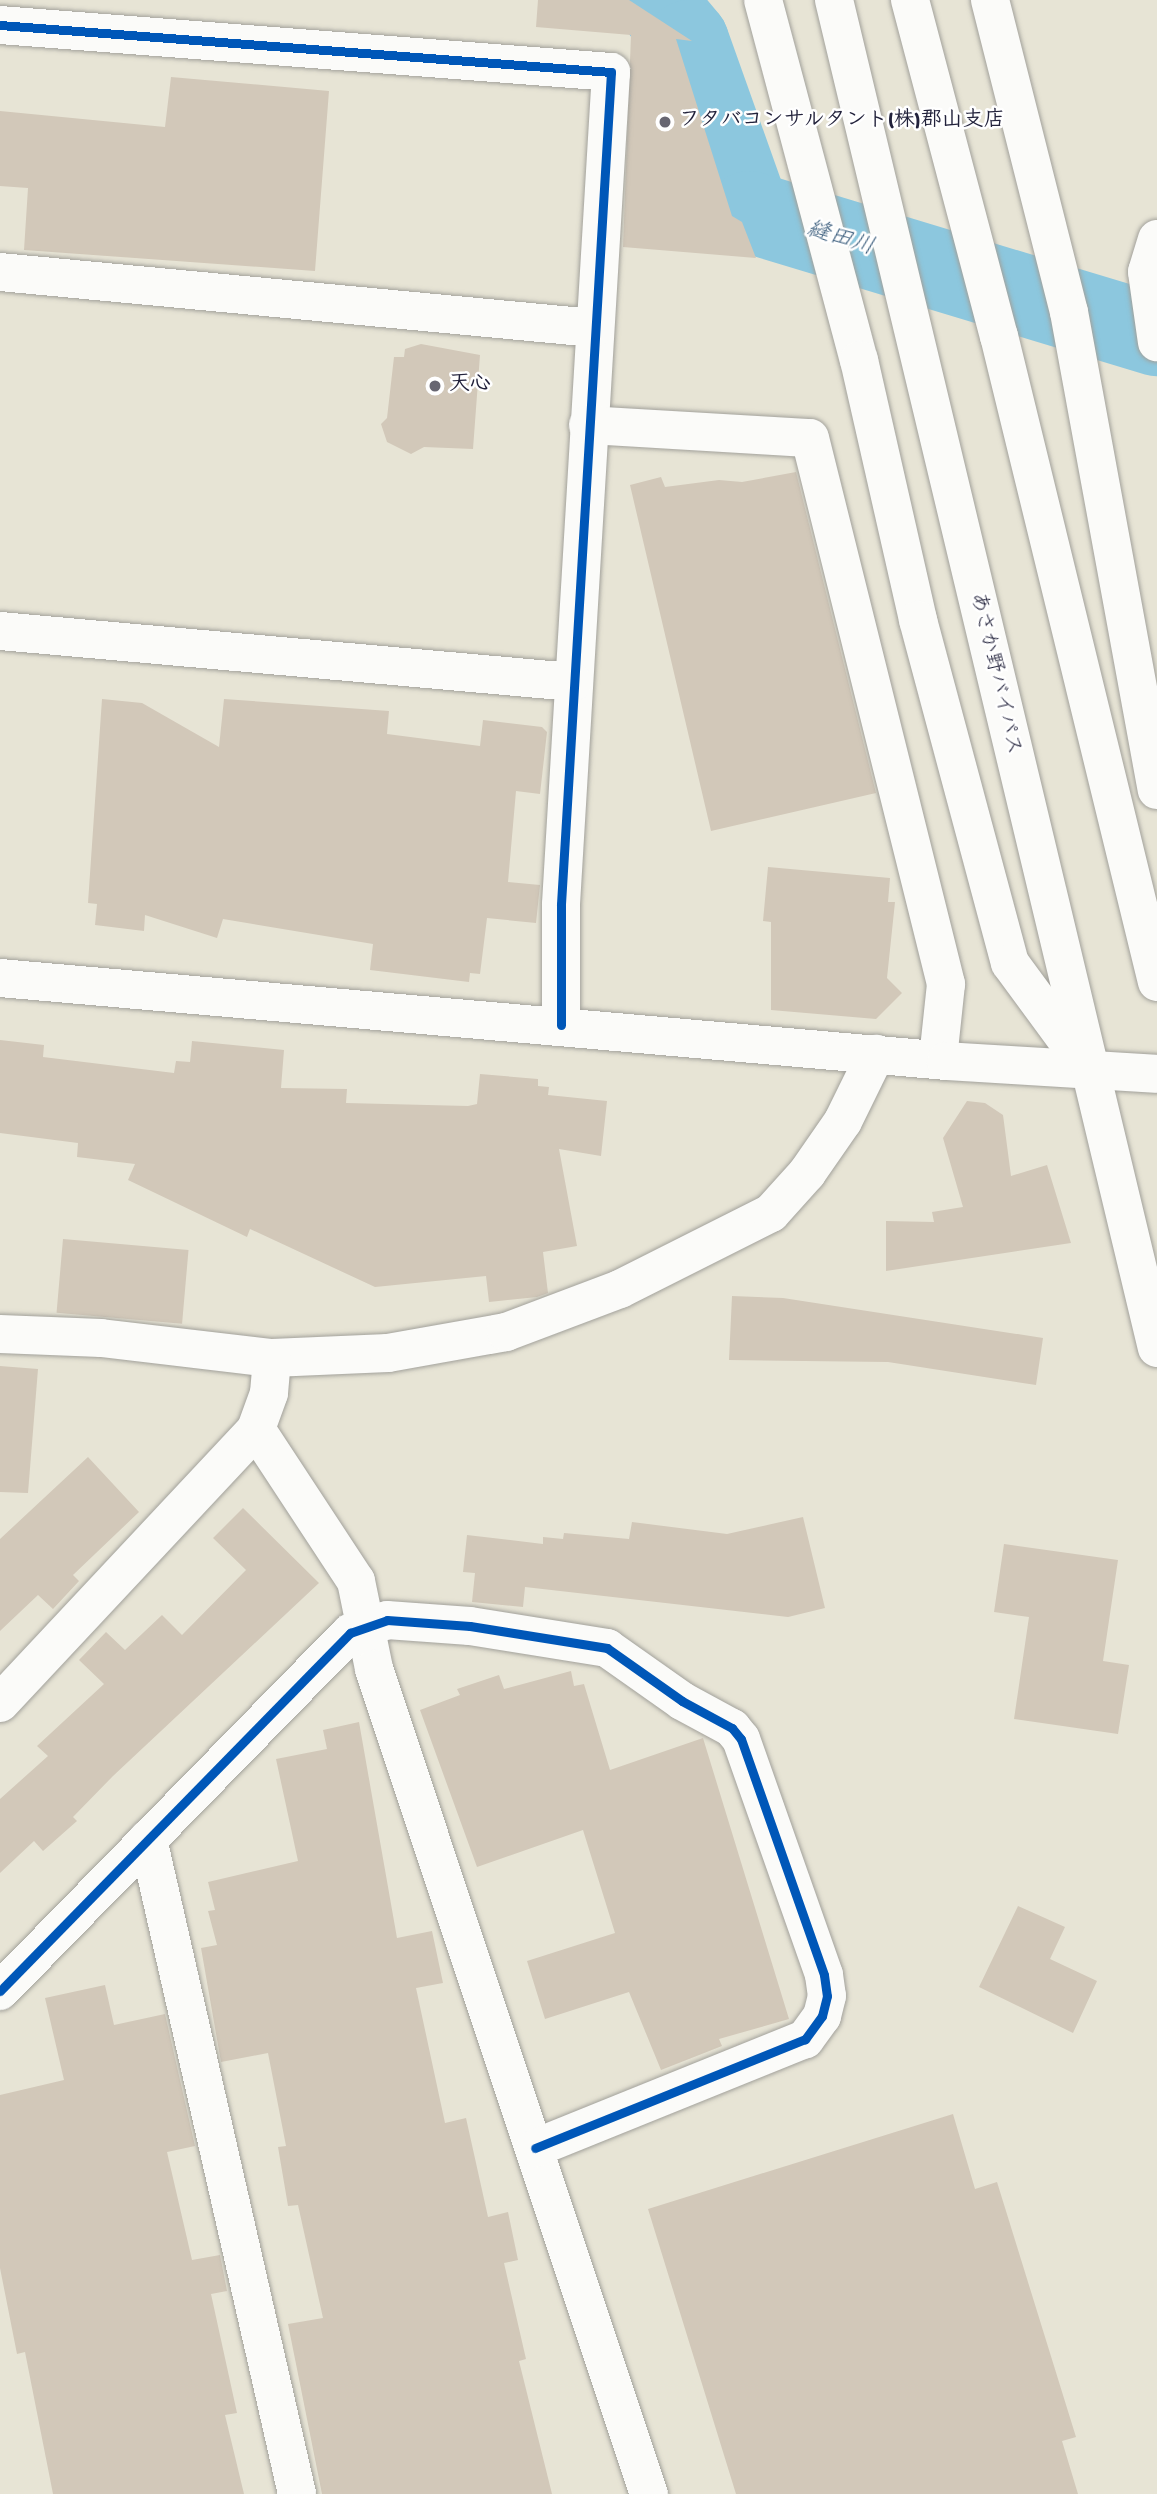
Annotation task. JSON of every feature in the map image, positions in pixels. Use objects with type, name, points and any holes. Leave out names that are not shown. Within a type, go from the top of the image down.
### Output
[{"type":"main road","points":[[762,0],[859,359],[918,620],[1010,963],[1087,1069]]},
{"type":"main road","name":"あさか野バイパス","points":[[834,0],[1087,1069],[1157,1348]]},
{"type":"main road","points":[[911,0],[999,336],[1157,982]]},
{"type":"main road","points":[[990,0],[1069,312],[1157,790]]},
{"type":"main road","points":[[0,25],[611,72],[593,328],[561,905],[561,1025]]},
{"type":"main road","points":[[1157,239],[1147,272],[1157,342]]},
{"type":"main road","points":[[0,272],[593,328]]},
{"type":"main road","points":[[588,425],[810,438],[946,984],[938,1059]]},
{"type":"main road","points":[[0,631],[573,682]]},
{"type":"main road","points":[[0,978],[876,1054],[1157,1074]]},
{"type":"main road","points":[[0,1334],[101,1338],[272,1358],[388,1353],[506,1332],[621,1289],[771,1213],[796,1188],[843,1121],[876,1054]]},
{"type":"main road","points":[[0,1703],[256,1429],[269,1392],[272,1358]]},
{"type":"main road","points":[[256,1429],[356,1581],[374,1669],[649,2494]]},
{"type":"main road","points":[[0,1991],[350,1633],[365,1625],[387,1620],[470,1626],[607,1648],[682,1701],[732,1728],[741,1739],[824,1975],[827,1996],[822,2015],[805,2039],[535,2148]]},
{"type":"main road","points":[[148,1839],[297,2494]]},
{"type":"building","name":"フタバコンサルタント(株)郡山支店","points":[[538,0],[629,0],[692,41],[676,39],[732,216],[742,222],[756,258],[623,247],[631,35],[536,27]]},
{"type":"building","points":[[171,77],[329,91],[315,271],[24,250],[28,188],[0,186],[0,111],[165,127]]},
{"type":"building","points":[[421,344],[480,355],[473,449],[424,447],[411,454],[387,442],[381,424],[387,418],[394,357],[404,357],[405,349]]},
{"type":"building","points":[[796,472],[876,793],[711,831],[630,485],[661,477],[665,487],[719,480],[742,482]]},
{"type":"building","points":[[102,699],[142,703],[219,747],[224,699],[389,711],[387,734],[480,746],[483,720],[542,727],[547,732],[540,794],[516,791],[508,882],[540,885],[536,923],[487,918],[480,974],[470,973],[469,982],[370,970],[373,944],[223,919],[217,938],[145,915],[144,931],[95,925],[97,904],[88,903]]},
{"type":"building","points":[[768,867],[890,878],[888,902],[895,902],[887,978],[902,993],[876,1019],[771,1010],[771,922],[763,921]]},
{"type":"building","points":[[0,1040],[44,1045],[43,1057],[174,1073],[176,1061],[190,1062],[192,1041],[284,1050],[281,1088],[347,1089],[346,1103],[468,1106],[477,1104],[480,1074],[538,1079],[538,1086],[549,1087],[548,1095],[607,1101],[601,1156],[559,1149],[577,1246],[543,1252],[548,1293],[537,1297],[489,1302],[486,1276],[375,1287],[250,1229],[247,1237],[128,1180],[135,1164],[77,1157],[78,1143],[0,1133]]},
{"type":"building","points":[[967,1101],[985,1103],[1003,1115],[1011,1176],[1047,1165],[1071,1243],[886,1271],[886,1221],[934,1222],[932,1212],[963,1207],[943,1138]]},
{"type":"building","points":[[63,1239],[189,1250],[182,1324],[57,1313]]},
{"type":"building","points":[[732,1296],[783,1298],[1043,1338],[1036,1385],[888,1362],[729,1360]]},
{"type":"building","points":[[0,1366],[38,1369],[28,1493],[0,1492]]},
{"type":"building","points":[[88,1457],[139,1512],[73,1575],[79,1581],[53,1609],[38,1595],[0,1631],[0,1539]]},
{"type":"building","points":[[243,1508],[319,1583],[113,1776],[73,1817],[77,1821],[43,1851],[34,1841],[0,1873],[0,1799],[48,1756],[37,1746],[104,1684],[79,1660],[106,1632],[125,1650],[162,1615],[182,1635],[246,1570],[213,1538]]},
{"type":"building","points":[[803,1517],[825,1608],[788,1617],[525,1587],[523,1607],[472,1602],[475,1573],[463,1572],[467,1535],[543,1544],[543,1537],[563,1539],[564,1533],[629,1539],[632,1522],[727,1534]]},
{"type":"building","points":[[1004,1544],[1118,1560],[1103,1661],[1129,1665],[1118,1734],[1014,1719],[1029,1617],[994,1612]]},
{"type":"building","points":[[571,1671],[574,1686],[584,1684],[610,1770],[703,1738],[789,2019],[719,2039],[722,2046],[661,2070],[629,1992],[545,2019],[527,1961],[615,1933],[583,1830],[477,1867],[420,1710],[460,1695],[457,1689],[499,1675],[504,1689]]},
{"type":"building","points":[[359,1722],[397,1938],[432,1931],[443,1983],[416,1988],[445,2123],[466,2118],[488,2217],[508,2212],[518,2260],[504,2263],[526,2359],[519,2361],[552,2494],[322,2494],[288,2324],[323,2318],[298,2205],[288,2206],[278,2147],[286,2146],[268,2053],[221,2062],[201,1948],[217,1945],[208,1911],[215,1910],[208,1882],[298,1861],[276,1759],[327,1749],[323,1730]]},
{"type":"building","points":[[1018,1906],[1065,1927],[1050,1959],[1097,1981],[1073,2033],[979,1987]]},
{"type":"building","points":[[105,1985],[114,2025],[165,2014],[195,2146],[167,2152],[192,2260],[220,2255],[227,2291],[211,2294],[237,2413],[225,2415],[244,2494],[53,2494],[25,2352],[17,2354],[0,2268],[0,2095],[64,2080],[45,1998]]},
{"type":"building","points":[[953,2114],[975,2189],[997,2182],[1076,2437],[1062,2441],[1078,2494],[736,2494],[648,2209]]},
{"type":"waterway","name":"縫田川","points":[[654,0],[688,41],[749,212],[1157,335]]},
{"type":"cycle path","points":[[0,25],[611,72],[561,905],[561,1025]]},
{"type":"cycle path","points":[[0,1991],[350,1633],[387,1620],[470,1626],[607,1648],[682,1701],[732,1728],[741,1739],[824,1975],[827,1996],[822,2016],[805,2039],[535,2148]]},
{"type":"place","name":"フタバコンサルタント(株)郡山支店","points":[[665,122]]},
{"type":"place","name":"天心","points":[[435,386]]}]
